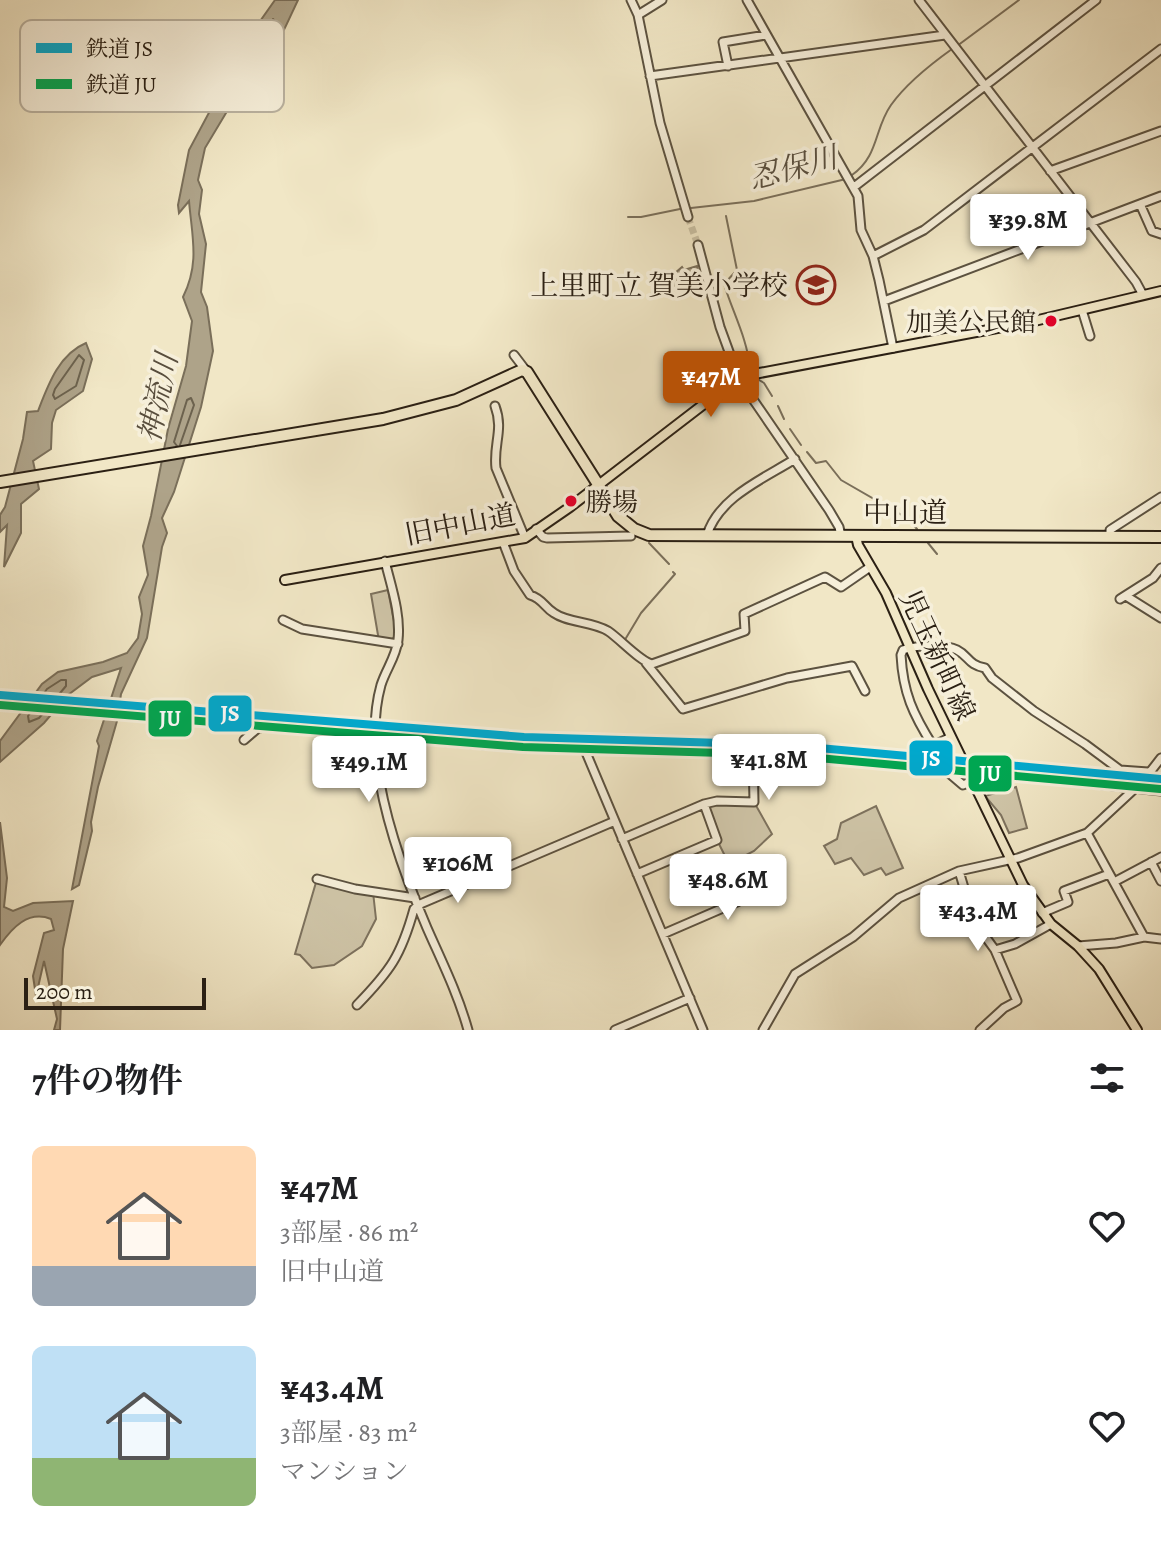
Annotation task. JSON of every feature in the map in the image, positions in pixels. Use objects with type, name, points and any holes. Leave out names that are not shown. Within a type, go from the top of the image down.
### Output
[{"type":"highway","points":[[0,482],[302,434],[419,411],[456,400],[521,370],[527,372],[597,485]]},
{"type":"highway","name":"中山道","points":[[597,485],[618,516],[634,529],[649,535],[1161,537]]},
{"type":"main road","name":"旧中山道","points":[[285,580],[525,538],[739,379],[761,371],[893,348],[1161,291]]},
{"type":"main road","name":"児玉新町線","points":[[856,536],[886,593],[1026,891],[1051,924],[1078,946],[1099,969],[1137,1030]]},
{"type":"street","points":[[631,0],[638,15],[650,76],[688,217]]},
{"type":"street","points":[[638,15],[662,0]]},
{"type":"street","points":[[747,0],[859,202],[861,230],[873,256],[893,348]]},
{"type":"street","points":[[919,0],[1143,295]]},
{"type":"street","points":[[850,181],[984,86],[1096,0]]},
{"type":"street","points":[[728,66],[723,42],[766,35]]},
{"type":"street","points":[[650,76],[945,35]]},
{"type":"street","points":[[873,256],[924,230],[1161,49]]},
{"type":"street","points":[[1050,171],[1161,131]]},
{"type":"street","points":[[884,301],[1161,196]]},
{"type":"street","points":[[1140,204],[1152,231],[1161,234]]},
{"type":"street","points":[[698,245],[720,327],[739,379],[837,523],[841,536]]},
{"type":"street","points":[[1082,310],[1090,336]]},
{"type":"street","points":[[514,355],[527,372]]},
{"type":"street","points":[[495,406],[501,429],[495,456],[496,468],[525,538]]},
{"type":"street","points":[[707,535],[727,504],[795,459]]},
{"type":"street","points":[[1110,537],[1110,530],[1161,497]]},
{"type":"street","points":[[536,529],[547,538],[631,536]]},
{"type":"street","points":[[503,542],[514,571],[530,595],[540,598],[560,616],[583,620],[622,640],[646,663],[683,709],[787,678],[852,666],[865,691]]},
{"type":"street","points":[[385,561],[398,618],[398,644],[382,682],[376,735],[377,767],[416,901],[453,984],[468,1030]]},
{"type":"street","points":[[646,663],[652,664],[744,632],[747,628],[743,617],[745,613],[823,577],[841,587],[870,567]]},
{"type":"street","points":[[1161,568],[1153,578],[1123,598],[1161,618]]},
{"type":"street","points":[[283,620],[302,629],[398,644]]},
{"type":"street","points":[[951,737],[933,746],[905,690],[901,653],[915,645],[957,650],[973,666],[985,668],[995,663]]},
{"type":"street","points":[[985,668],[992,678],[1034,711],[1120,770],[1148,772]]},
{"type":"street","points":[[244,740],[262,727],[487,745],[753,754],[943,768],[962,785],[992,773],[1161,791]]},
{"type":"street","points":[[585,750],[703,1030]]},
{"type":"street","points":[[622,839],[704,804],[717,801],[754,802],[753,754]]},
{"type":"street","points":[[763,1030],[789,981],[802,968],[853,937],[899,898],[959,871],[1010,860],[1087,833],[1135,788],[1161,758]]},
{"type":"street","points":[[637,874],[717,840],[704,804]]},
{"type":"street","points":[[317,879],[416,901],[615,821]]},
{"type":"street","points":[[1087,833],[1144,937]]},
{"type":"street","points":[[1114,882],[1161,857]]},
{"type":"street","points":[[1151,862],[1161,881]]},
{"type":"street","points":[[959,871],[974,921],[995,950],[1017,1001],[1004,1008],[980,1030]]},
{"type":"street","points":[[1042,913],[1068,902],[1064,891],[1109,874]]},
{"type":"street","points":[[663,934],[737,902],[776,878]]},
{"type":"street","points":[[357,1005],[394,964],[405,944],[416,901]]},
{"type":"street","points":[[995,950],[1015,944],[1051,924]]},
{"type":"street","points":[[1078,946],[1144,937],[1160,941]]},
{"type":"street","points":[[615,1030],[690,998]]},
{"type":"shaded area","points":[[388,590],[396,632],[394,642],[379,641],[371,594]]},
{"type":"shaded area","points":[[1016,787],[1027,828],[1009,833],[1001,815],[985,796]]},
{"type":"shaded area","points":[[754,802],[772,834],[754,851],[729,864],[704,804]]},
{"type":"shaded area","points":[[876,806],[903,868],[886,875],[881,868],[864,875],[851,858],[835,864],[824,846],[837,839],[841,823]]},
{"type":"shaded area","points":[[317,879],[373,892],[376,919],[362,946],[334,965],[312,968],[300,955],[295,954]]},
{"type":"water","points":[[275,0],[298,0],[284,29],[284,20],[261,20]]},
{"type":"water","points":[[209,112],[227,112],[205,148],[198,180],[202,190],[199,214],[206,244],[201,292],[207,307],[213,351],[201,407],[174,492],[162,518],[167,533],[147,638],[121,694],[117,721],[98,787],[92,831],[79,885],[72,889],[99,746],[97,741],[121,668],[92,677],[68,695],[44,723],[0,762],[0,741],[42,684],[58,672],[127,653],[138,638],[142,614],[139,597],[148,575],[143,546],[168,429],[186,366],[192,321],[183,297],[193,261],[189,201],[179,213],[178,205],[189,150]]},
{"type":"water","points":[[697,266],[700,282],[652,293],[682,267],[684,270]]},
{"type":"water","points":[[86,343],[92,359],[83,391],[56,410],[51,449],[33,461],[39,489],[21,504],[21,533],[4,567],[7,525],[0,532],[0,515],[5,507],[23,439],[27,412],[38,411],[50,381],[62,362]]},
{"type":"water","points":[[0,822],[7,878],[4,907],[13,911],[33,903],[73,901],[63,949],[60,1030],[54,1030],[57,1019],[44,961],[36,996],[33,976],[44,933],[54,930],[51,919],[35,917],[21,922],[0,945]]},
{"type":"waterway","name":"忍保川","points":[[957,46],[1019,0]]},
{"type":"waterway","name":"忍保川","points":[[852,175],[861,168],[872,151],[886,114],[897,97],[952,49]]},
{"type":"waterway","name":"忍保川","points":[[691,208],[754,201],[846,179]]},
{"type":"waterway","name":"忍保川","points":[[628,217],[680,209]]},
{"type":"waterway","points":[[726,216],[737,270],[724,284],[743,336],[750,368]]},
{"type":"waterway","points":[[754,377],[764,383],[772,396]]},
{"type":"waterway","points":[[778,406],[784,419]]},
{"type":"waterway","points":[[790,429],[801,445]]},
{"type":"waterway","points":[[807,452],[816,463],[826,461],[841,480],[907,518],[917,529]]},
{"type":"waterway","points":[[649,543],[669,564]]},
{"type":"waterway","points":[[928,543],[937,554]]},
{"type":"waterway","points":[[626,638],[641,613],[675,574],[673,572]]},
{"type":"tunnel","points":[[688,217],[698,245]]},
{"type":"rail line","name":"JS","points":[[0,695],[524,737],[786,745],[1161,779]]},
{"type":"rail line","name":"JU","points":[[0,705],[523,747],[785,755],[1160,789]]},
{"type":"place","name":"上里町立 賀美小学校","points":[[816,285]]},
{"type":"place","name":"加美公民館","points":[[1051,321]]},
{"type":"place","name":"勝場","points":[[571,501]]},
{"type":"water label","name":"神流川","points":[[158,398]]}]
